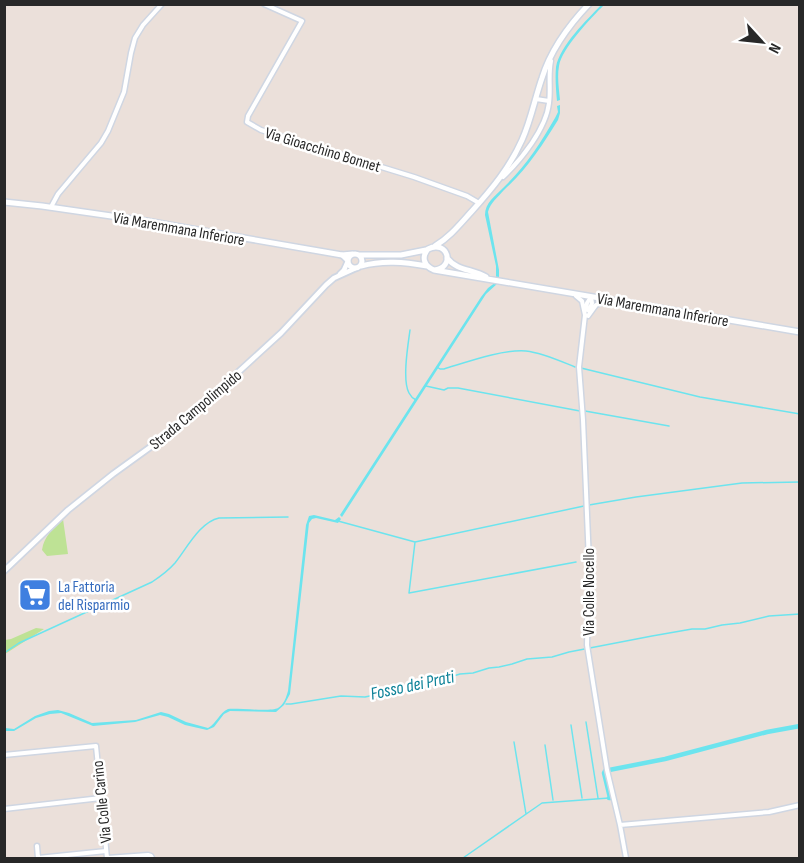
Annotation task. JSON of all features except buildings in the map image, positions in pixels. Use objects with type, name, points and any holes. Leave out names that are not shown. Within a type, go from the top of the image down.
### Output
[{"type":"main road","points":[[427,266],[424,256],[431,248],[450,236],[508,168],[523,139],[544,72],[553,52],[571,24],[589,4]]},
{"type":"main road","name":"Via Maremmana Inferiore","points":[[4,202],[146,221],[342,255],[406,255],[431,248]]},
{"type":"main road","points":[[358,267],[362,259],[356,255],[350,257],[348,261],[352,267],[358,267],[390,261],[427,266],[434,270],[441,269],[446,264],[447,244],[450,236]]},
{"type":"main road","points":[[431,248],[440,248],[446,255]]},
{"type":"main road","name":"Via Maremmana Inferiore","points":[[446,255],[457,267],[490,279]]},
{"type":"main road","name":"Via Maremmana Inferiore","points":[[434,270],[800,332]]},
{"type":"street","points":[[51,207],[110,129],[124,92],[135,38],[143,25],[162,4]]},
{"type":"street","name":"Via Gioacchino Bonnet","points":[[264,4],[302,21],[248,116],[247,122],[261,130],[414,177],[467,196],[479,203]]},
{"type":"street","points":[[498,181],[533,140],[546,116],[549,101],[549,71],[553,52]]},
{"type":"street","points":[[536,99],[549,101]]},
{"type":"street","points":[[334,278],[344,270],[348,261],[342,255]]},
{"type":"street","name":"Strada Campolimpido","points":[[4,572],[68,510],[187,419],[271,343],[334,278],[358,267]]},
{"type":"street","points":[[573,294],[582,301],[586,315]]},
{"type":"street","points":[[586,315],[586,303],[591,297]]},
{"type":"street","points":[[586,315],[596,305],[610,300]]},
{"type":"street","name":"Via Colle Nocello","points":[[586,315],[579,367],[583,412],[588,552],[587,645],[607,770],[626,858]]},
{"type":"street","name":"Via Colle Carino","points":[[4,755],[96,746],[107,858]]},
{"type":"street","points":[[4,809],[101,798]]},
{"type":"street","points":[[620,825],[764,812],[800,805]]},
{"type":"street","points":[[36,846],[38,858],[106,851]]},
{"type":"street","points":[[107,858],[148,855],[152,858]]},
{"type":"green space","points":[[63,519],[68,554],[47,556],[42,550],[45,541]]},
{"type":"green space","points":[[36,628],[44,629],[5,654],[5,640]]},
{"type":"water","points":[[601,5],[604,5],[578,34],[561,59],[558,74],[560,100],[557,101],[556,67],[563,50]]},
{"type":"water","points":[[560,105],[558,120],[540,148],[494,200],[489,209],[499,270],[499,278],[496,277],[496,266],[485,215],[487,207],[532,155],[555,118],[558,112],[557,106]]},
{"type":"water","points":[[496,282],[498,283],[486,294],[342,517],[340,515],[481,297]]},
{"type":"water","points":[[309,516],[335,520],[339,517],[341,519],[338,523],[316,518],[309,523],[290,694],[284,705],[276,712],[230,711],[224,714],[214,727],[207,730],[185,725],[160,715],[135,722],[93,726],[61,713],[36,718],[14,731],[5,731],[5,728],[14,729],[35,716],[58,710],[92,723],[136,720],[161,712],[208,728],[228,709],[269,710],[278,708],[282,705],[288,691],[306,525]]},
{"type":"waterway","points":[[410,330],[406,380],[409,393],[416,400]]},
{"type":"waterway","points":[[437,367],[444,369],[485,357],[517,351],[539,354],[575,367]]},
{"type":"waterway","points":[[581,368],[700,397],[800,414]]},
{"type":"waterway","points":[[426,386],[444,390],[458,388],[580,411]]},
{"type":"waterway","points":[[585,411],[669,426]]},
{"type":"waterway","points":[[589,505],[742,483],[800,482]]},
{"type":"waterway","points":[[338,521],[415,542],[584,506]]},
{"type":"waterway","points":[[4,653],[19,643],[152,582],[172,566],[194,536],[212,520],[288,517]]},
{"type":"waterway","points":[[415,542],[409,593],[576,562]]},
{"type":"waterway","name":"Fosso dei Prati","points":[[286,704],[341,696],[365,697],[527,659],[552,657],[652,636],[705,629],[769,616],[800,614]]},
{"type":"waterway","points":[[586,722],[598,798]]},
{"type":"waterway","points":[[571,725],[582,798]]},
{"type":"waterway","points":[[609,770],[665,759],[767,732],[800,726]]},
{"type":"waterway","points":[[514,742],[526,814]]},
{"type":"waterway","points":[[545,745],[553,800]]},
{"type":"waterway","points":[[605,771],[609,798]]},
{"type":"waterway","points":[[463,858],[542,803],[609,798]]},
{"type":"place","name":"La Fattoria del Risparmio","points":[[35,595]]}]
